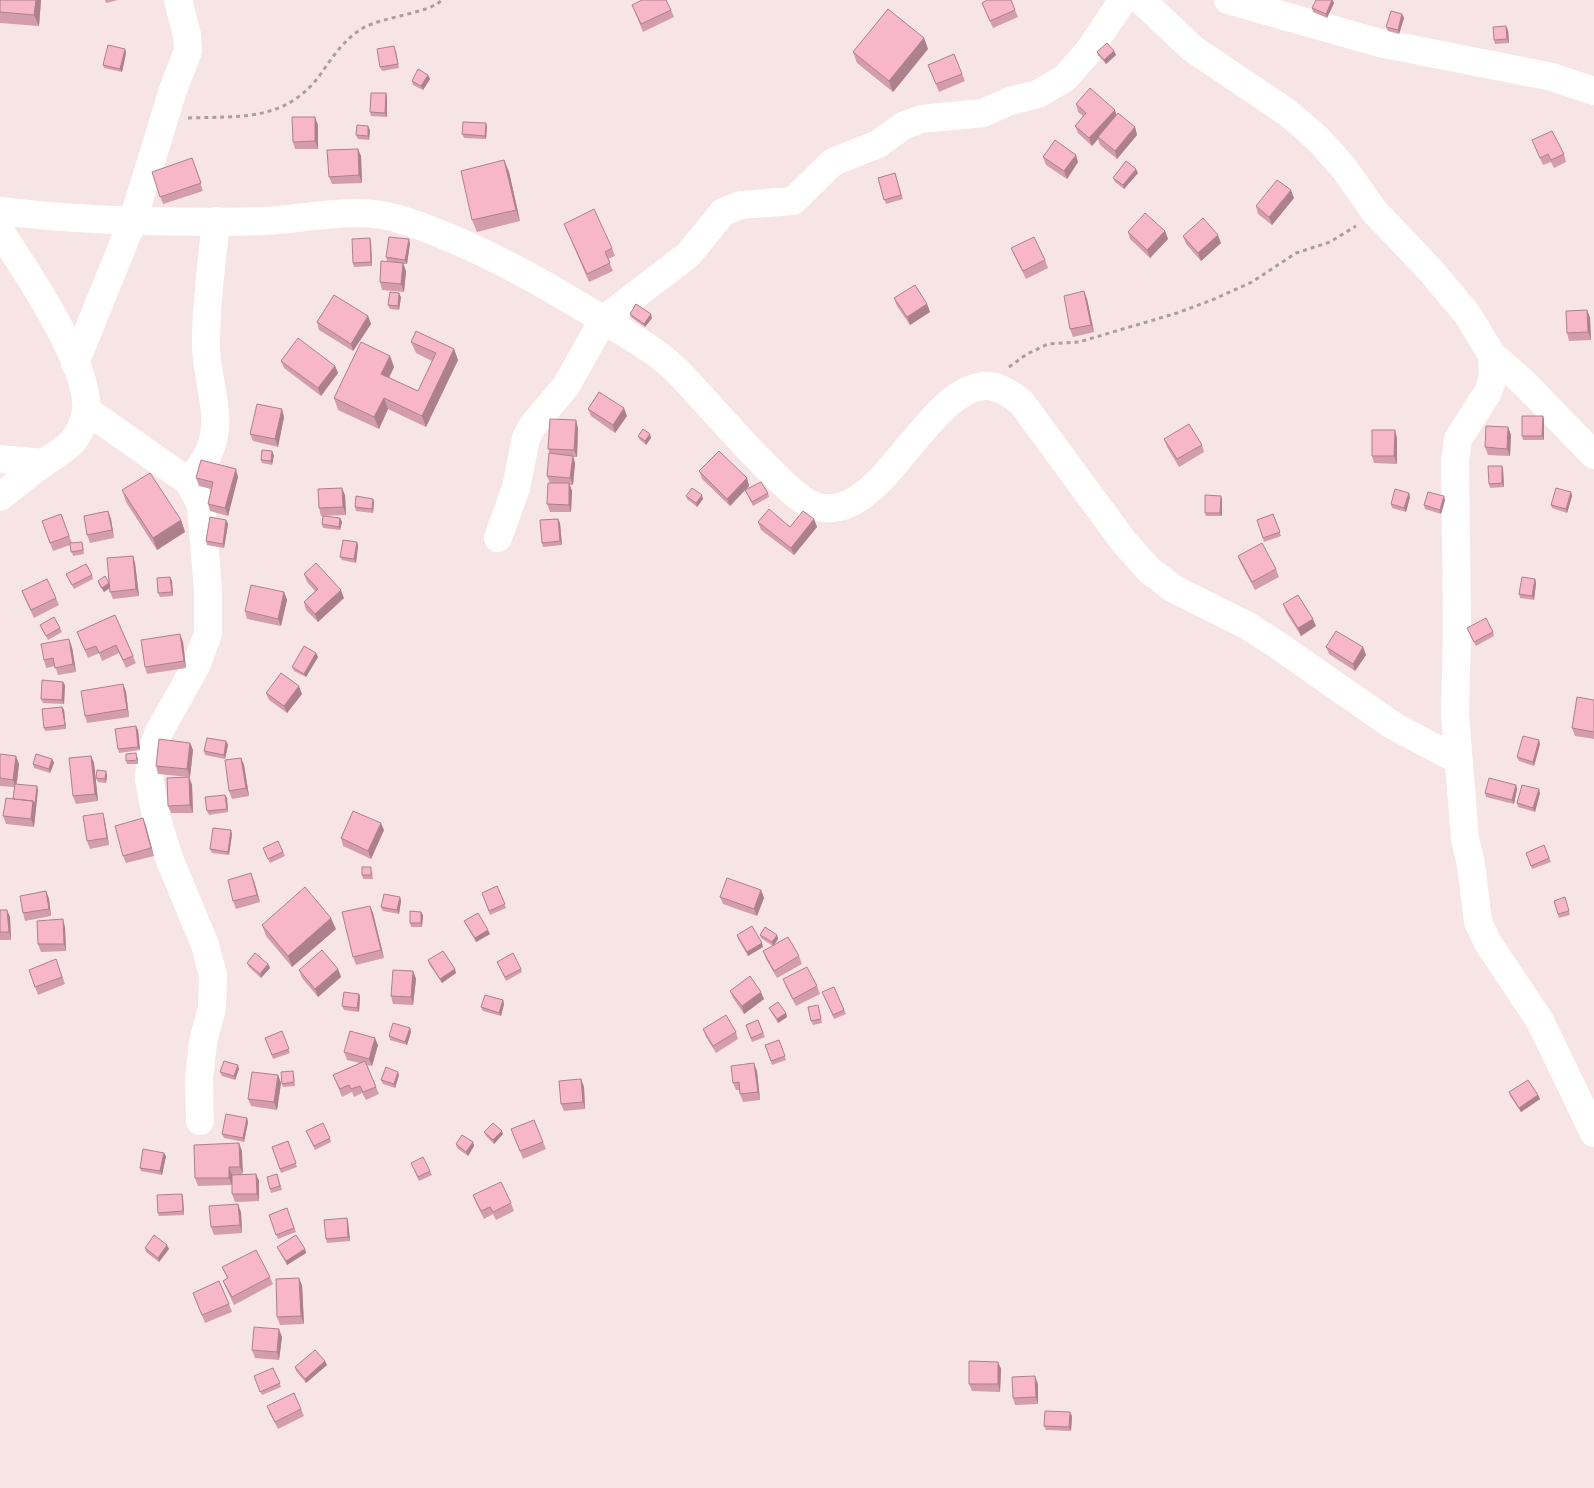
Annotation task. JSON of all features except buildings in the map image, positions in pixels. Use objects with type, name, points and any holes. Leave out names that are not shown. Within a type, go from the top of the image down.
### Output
[{"type":"street","points":[[75,363],[133,220],[188,50],[187,35],[178,0]]},
{"type":"street","points":[[498,538],[516,488],[526,438],[533,425],[566,386],[603,320],[688,255],[716,219],[730,208],[741,204],[792,200],[832,162],[878,144],[903,126],[920,119],[983,113],[1010,101],[1038,94],[1065,78],[1088,52],[1124,0]]},
{"type":"street","points":[[1141,0],[1193,50],[1304,126],[1343,167],[1375,212],[1452,295],[1481,334],[1492,355],[1523,382],[1594,455]]},
{"type":"street","points":[[1228,0],[1380,43],[1552,77],[1594,91]]},
{"type":"street","points":[[0,211],[72,219],[216,221],[267,220],[356,213],[381,215],[406,221],[460,242],[517,268],[661,356],[765,466],[799,498],[816,507],[834,508],[853,501],[871,489],[892,468],[939,410],[962,394],[985,386],[1005,390],[1021,402],[1124,542],[1149,570],[1174,589],[1246,625],[1276,644],[1392,725],[1458,760]]},
{"type":"street","points":[[189,482],[208,456],[214,441],[217,421],[206,364],[216,221]]},
{"type":"street","points":[[0,231],[35,283],[75,363],[85,393],[86,410],[82,427],[72,442],[0,497]]},
{"type":"street","points":[[1492,355],[1493,377],[1488,392],[1458,439],[1455,460],[1457,630],[1455,714],[1466,839],[1478,922],[1488,943],[1540,1021],[1594,1133]]},
{"type":"street","points":[[86,410],[189,482],[196,491],[201,506],[208,590],[208,634],[196,666],[157,737],[151,752],[149,780],[156,816],[169,858],[205,946],[213,975],[212,1008],[203,1042],[199,1079],[200,1121]]},
{"type":"street","points":[[0,459],[44,463]]},
{"type":"path","points":[[164,120],[264,114],[280,109],[297,100],[309,88],[346,41],[363,28],[429,7],[442,0]]},
{"type":"path","points":[[985,386],[1027,354],[1048,344],[1079,342],[1168,316],[1252,282],[1296,253],[1330,242],[1346,233],[1375,212]]}]
